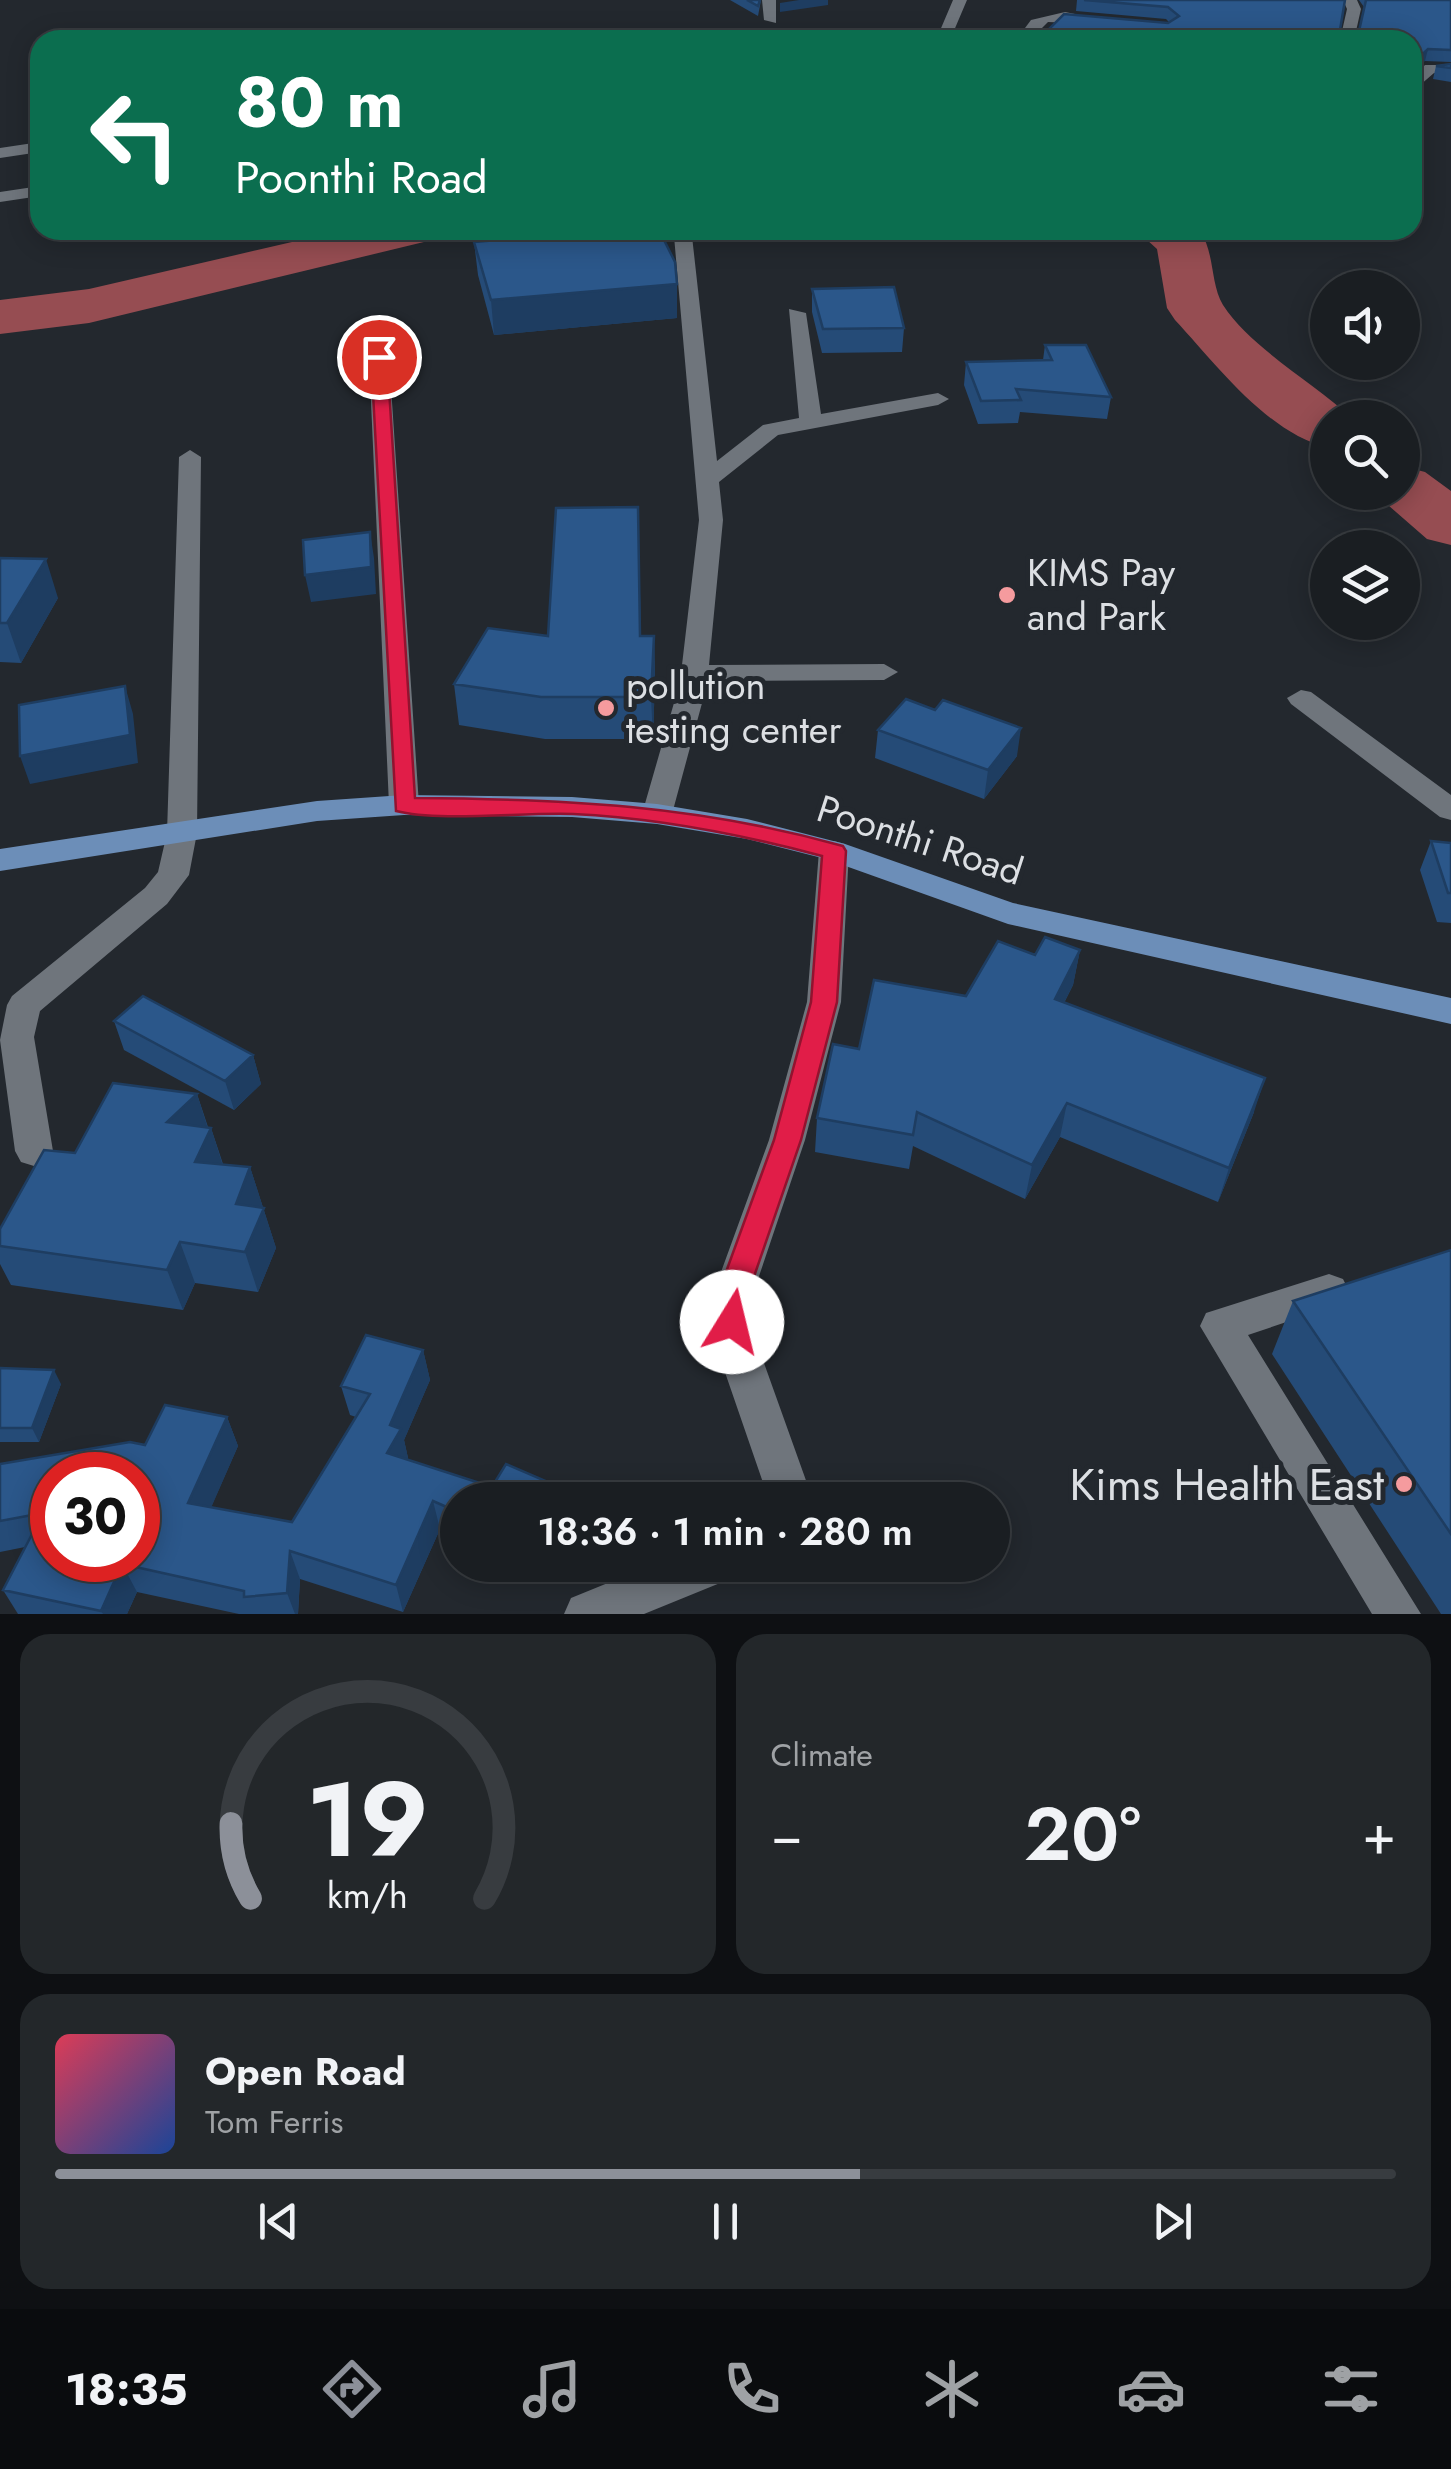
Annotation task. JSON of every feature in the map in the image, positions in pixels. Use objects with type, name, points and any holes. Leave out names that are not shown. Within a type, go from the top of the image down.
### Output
[{"type":"main road","name":"Poonthi Road","points":[[0,860],[318,811],[404,806],[572,806],[657,814],[747,828],[834,851],[1008,913],[1451,1012]]},
{"type":"street","points":[[769,0],[770,20]]},
{"type":"street","points":[[947,30],[960,0]]},
{"type":"street","points":[[1350,0],[1354,9],[1350,30]]},
{"type":"street","points":[[1027,30],[1041,18],[1119,22]]},
{"type":"street","points":[[1422,66],[1451,69]]},
{"type":"street","points":[[1422,77],[1430,68]]},
{"type":"street","points":[[0,153],[30,149]]},
{"type":"street","points":[[0,197],[30,192]]},
{"type":"street","points":[[657,814],[695,673],[710,520],[683,240]]},
{"type":"street","points":[[796,313],[811,422]]},
{"type":"street","points":[[379,357],[404,806]]},
{"type":"street","points":[[707,480],[771,430],[938,399]]},
{"type":"street","points":[[34,1151],[18,1037],[24,1005],[156,896],[173,875],[182,833],[190,457]]},
{"type":"street","points":[[695,673],[884,672]]},
{"type":"street","points":[[1301,698],[1451,810]]},
{"type":"street","points":[[784,1482],[739,1352],[732,1322],[733,1294],[788,1140],[824,1002],[834,851]]},
{"type":"street","points":[[1362,1281],[1220,1326],[1398,1614]]},
{"type":"street","points":[[587,1614],[667,1582]]},
{"type":"building","points":[[1084,0],[1345,0],[1340,30],[1050,28],[1064,14],[1168,23],[1179,16],[1168,7]]},
{"type":"building","points":[[1366,0],[1451,0],[1451,50],[1428,49],[1422,55],[1422,30],[1359,30]]},
{"type":"building","points":[[664,240],[675,262],[677,284],[491,300],[474,242]]},
{"type":"building","points":[[894,287],[904,328],[823,329],[812,289]]},
{"type":"building","points":[[1045,345],[1086,345],[1111,397],[1016,389],[1021,400],[981,401],[966,362],[1052,360]]},
{"type":"building","points":[[638,507],[640,636],[654,636],[651,697],[541,697],[454,684],[488,628],[548,636],[556,508]]},
{"type":"building","points":[[370,532],[371,567],[305,575],[303,540]]},
{"type":"building","points":[[0,558],[46,559],[7,623],[0,623]]},
{"type":"building","points":[[125,686],[130,735],[20,756],[19,705]]},
{"type":"building","points":[[906,699],[935,710],[943,700],[1021,728],[988,770],[878,730]]},
{"type":"building","points":[[1431,841],[1451,843],[1451,893],[1448,893]]},
{"type":"building","points":[[1045,937],[1080,950],[1055,999],[1265,1078],[1229,1168],[1067,1103],[1032,1165],[917,1112],[913,1135],[817,1118],[833,1044],[859,1049],[874,980],[966,996],[998,941],[1035,955]]},
{"type":"building","points":[[143,996],[253,1055],[225,1081],[114,1021]]},
{"type":"building","points":[[113,1083],[197,1094],[167,1122],[211,1128],[195,1162],[250,1167],[236,1204],[264,1208],[245,1252],[180,1242],[167,1270],[0,1246],[0,1229],[44,1150],[75,1153]]},
{"type":"building","points":[[1451,1250],[1451,1534],[1293,1301]]},
{"type":"building","points":[[366,1335],[423,1350],[390,1425],[401,1429],[387,1453],[477,1482],[440,1482],[440,1504],[433,1501],[396,1585],[290,1551],[287,1593],[244,1597],[244,1591],[160,1572],[160,1452],[71,1452],[130,1442],[145,1445],[165,1405],[227,1417],[188,1503],[292,1522],[370,1394],[341,1386]]},
{"type":"building","points":[[0,1368],[54,1370],[32,1428],[0,1428]]},
{"type":"building","points":[[30,1459],[30,1515],[0,1521],[0,1464]]},
{"type":"building","points":[[506,1464],[548,1482],[495,1482]]},
{"type":"building","points":[[30,1538],[30,1582],[114,1582],[101,1611],[3,1590]]},
{"type":"waterway","points":[[0,317],[89,306],[368,240]]},
{"type":"waterway","points":[[1179,240],[1195,308],[1263,379],[1310,415]]},
{"type":"waterway","points":[[1420,500],[1451,524]]},
{"type":"place","name":"KIMS Pay and Park","points":[[1007,595]]},
{"type":"place","name":"pollution testing center","points":[[606,708]]},
{"type":"place","name":"Kims Health East","points":[[1404,1484]]},
{"type":"route","points":[[379,357],[404,806],[572,806],[657,814],[747,828],[834,851],[824,1002],[788,1140],[733,1294],[732,1322]]}]
